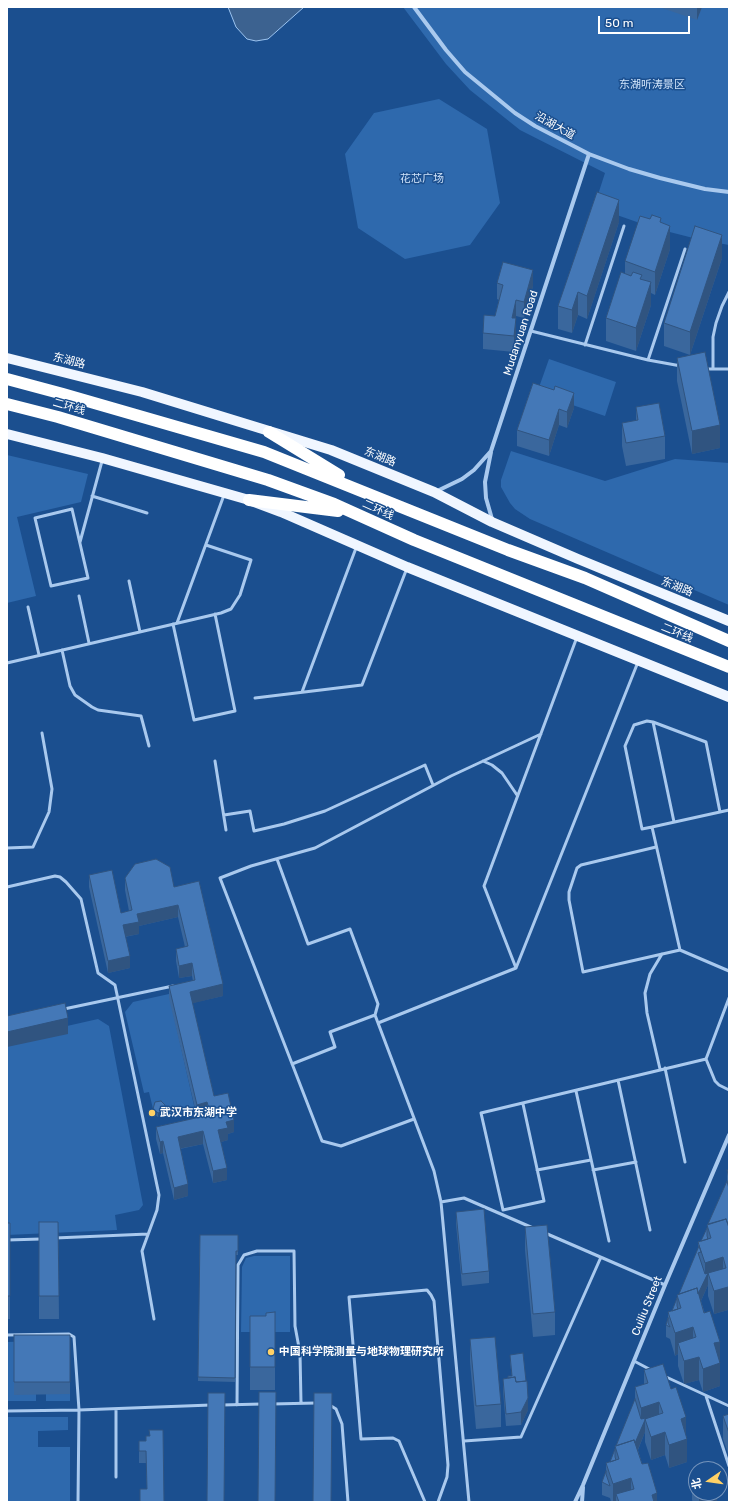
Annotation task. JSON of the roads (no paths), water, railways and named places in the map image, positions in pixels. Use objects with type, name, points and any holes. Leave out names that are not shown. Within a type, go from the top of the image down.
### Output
[{"type":"highway","name":"二环线","points":[[7,379],[264,452],[508,550],[585,578],[729,641]]},
{"type":"highway","name":"二环线","points":[[7,404],[58,417],[268,480],[354,513],[428,546],[729,668]]},
{"type":"highway","points":[[269,432],[365,492]]},
{"type":"highway","points":[[250,500],[354,513]]},
{"type":"main road","name":"东湖路","points":[[7,358],[142,392],[331,450],[434,492],[492,522],[578,559],[729,621]]},
{"type":"main road","points":[[7,434],[102,458],[250,500],[408,567],[729,697]]},
{"type":"street","name":"沿湖大道","points":[[414,7],[446,50],[465,72],[515,112],[536,126],[589,154],[629,169],[705,189],[729,192]]},
{"type":"street","name":"Mudanyuan Road","points":[[434,492],[462,479],[474,470],[491,451],[589,154]]},
{"type":"street","points":[[491,451],[485,482],[487,506],[492,522]]},
{"type":"street","name":"Cuiliu Street","points":[[575,1502],[729,1135]]},
{"type":"street","name":"Cuiliu Street","points":[[582,1502],[583,1485]]},
{"type":"lane","points":[[585,345],[624,226]]},
{"type":"lane","points":[[648,360],[684,249]]},
{"type":"lane","points":[[713,369],[713,337],[722,306],[729,292]]},
{"type":"lane","points":[[531,331],[682,367]]},
{"type":"lane","points":[[704,369],[729,369]]},
{"type":"lane","points":[[80,544],[72,509],[34,518],[51,586],[88,578],[80,544],[102,458]]},
{"type":"lane","points":[[214,614],[235,711],[194,720],[175,623],[225,492]]},
{"type":"lane","points":[[92,496],[147,513]]},
{"type":"lane","points":[[7,663],[231,609],[240,595],[251,560],[206,545]]},
{"type":"lane","points":[[302,692],[357,545]]},
{"type":"lane","points":[[255,698],[362,685],[408,567]]},
{"type":"lane","points":[[129,581],[140,632]]},
{"type":"lane","points":[[79,596],[89,644]]},
{"type":"lane","points":[[28,607],[39,655]]},
{"type":"lane","points":[[516,968],[484,886],[577,635]]},
{"type":"lane","points":[[62,650],[70,686],[75,695],[98,710],[141,716],[149,746]]},
{"type":"lane","points":[[378,1023],[516,968],[638,660]]},
{"type":"lane","points":[[720,812],[706,742],[653,722],[647,721],[634,725],[625,746],[642,829],[652,827],[674,822],[720,812],[729,810]]},
{"type":"lane","points":[[653,722],[674,822]]},
{"type":"lane","points":[[7,848],[33,847],[48,812],[52,789],[42,734]]},
{"type":"lane","points":[[414,1119],[341,1146],[322,1141],[220,878],[251,866],[315,848],[434,785],[541,734]]},
{"type":"lane","points":[[215,761],[226,830]]},
{"type":"lane","points":[[483,761],[492,765],[502,773],[518,795]]},
{"type":"lane","points":[[224,815],[250,811],[254,831],[284,824],[325,811],[425,765],[434,785]]},
{"type":"lane","points":[[652,827],[680,950]]},
{"type":"lane","points":[[656,847],[581,864],[577,868],[568,892],[583,972],[680,950],[729,971]]},
{"type":"lane","points":[[277,859],[308,944],[350,929],[378,1004],[375,1015],[434,1171],[441,1202],[469,1502]]},
{"type":"lane","points":[[7,887],[55,876],[60,877],[66,882],[82,899],[98,973],[114,985],[159,1195],[157,1210],[143,1247],[142,1256],[154,1319]]},
{"type":"lane","points":[[660,1069],[647,1013],[645,994],[650,974],[662,954]]},
{"type":"lane","points":[[58,1010],[176,985]]},
{"type":"lane","points":[[729,998],[706,1058],[715,1081],[719,1085],[729,1090]]},
{"type":"lane","points":[[292,1064],[335,1047],[330,1032],[375,1015]]},
{"type":"lane","points":[[523,1104],[544,1201],[503,1210],[482,1113],[706,1058]]},
{"type":"lane","points":[[665,1068],[685,1162]]},
{"type":"lane","points":[[618,1080],[650,1230]]},
{"type":"lane","points":[[576,1091],[609,1242]]},
{"type":"lane","points":[[537,1170],[591,1160]]},
{"type":"lane","points":[[593,1170],[636,1162]]},
{"type":"lane","points":[[441,1202],[464,1198],[665,1285]]},
{"type":"lane","points":[[54,1238],[148,1234]]},
{"type":"lane","points":[[7,1240],[46,1238]]},
{"type":"lane","points":[[237,1405],[238,1265],[244,1256],[257,1251],[294,1251],[295,1326],[300,1353],[301,1403]]},
{"type":"lane","points":[[464,1441],[521,1437],[601,1257]]},
{"type":"lane","points":[[425,1502],[399,1441],[393,1438],[361,1440],[349,1297],[427,1290],[434,1301],[448,1465],[447,1477],[438,1502]]},
{"type":"lane","points":[[7,1335],[69,1334],[73,1336],[79,1410],[78,1502]]},
{"type":"lane","points":[[634,1361],[656,1372]]},
{"type":"lane","points":[[663,1375],[729,1406]]},
{"type":"lane","points":[[706,1396],[729,1466]]},
{"type":"lane","points":[[7,1411],[321,1403]]},
{"type":"lane","points":[[325,1403],[330,1404],[336,1409],[342,1424],[348,1502]]},
{"type":"lane","points":[[116,1409],[116,1476]]},
{"type":"place","name":"武汉市东湖中学","points":[[152,1113]]},
{"type":"place","name":"中国科学院测量与地球物理研究所","points":[[271,1352]]},
{"type":"park label","name":"东湖听涛景区","points":[[652,85]]},
{"type":"park label","name":"花芯广场","points":[[422,179]]}]
